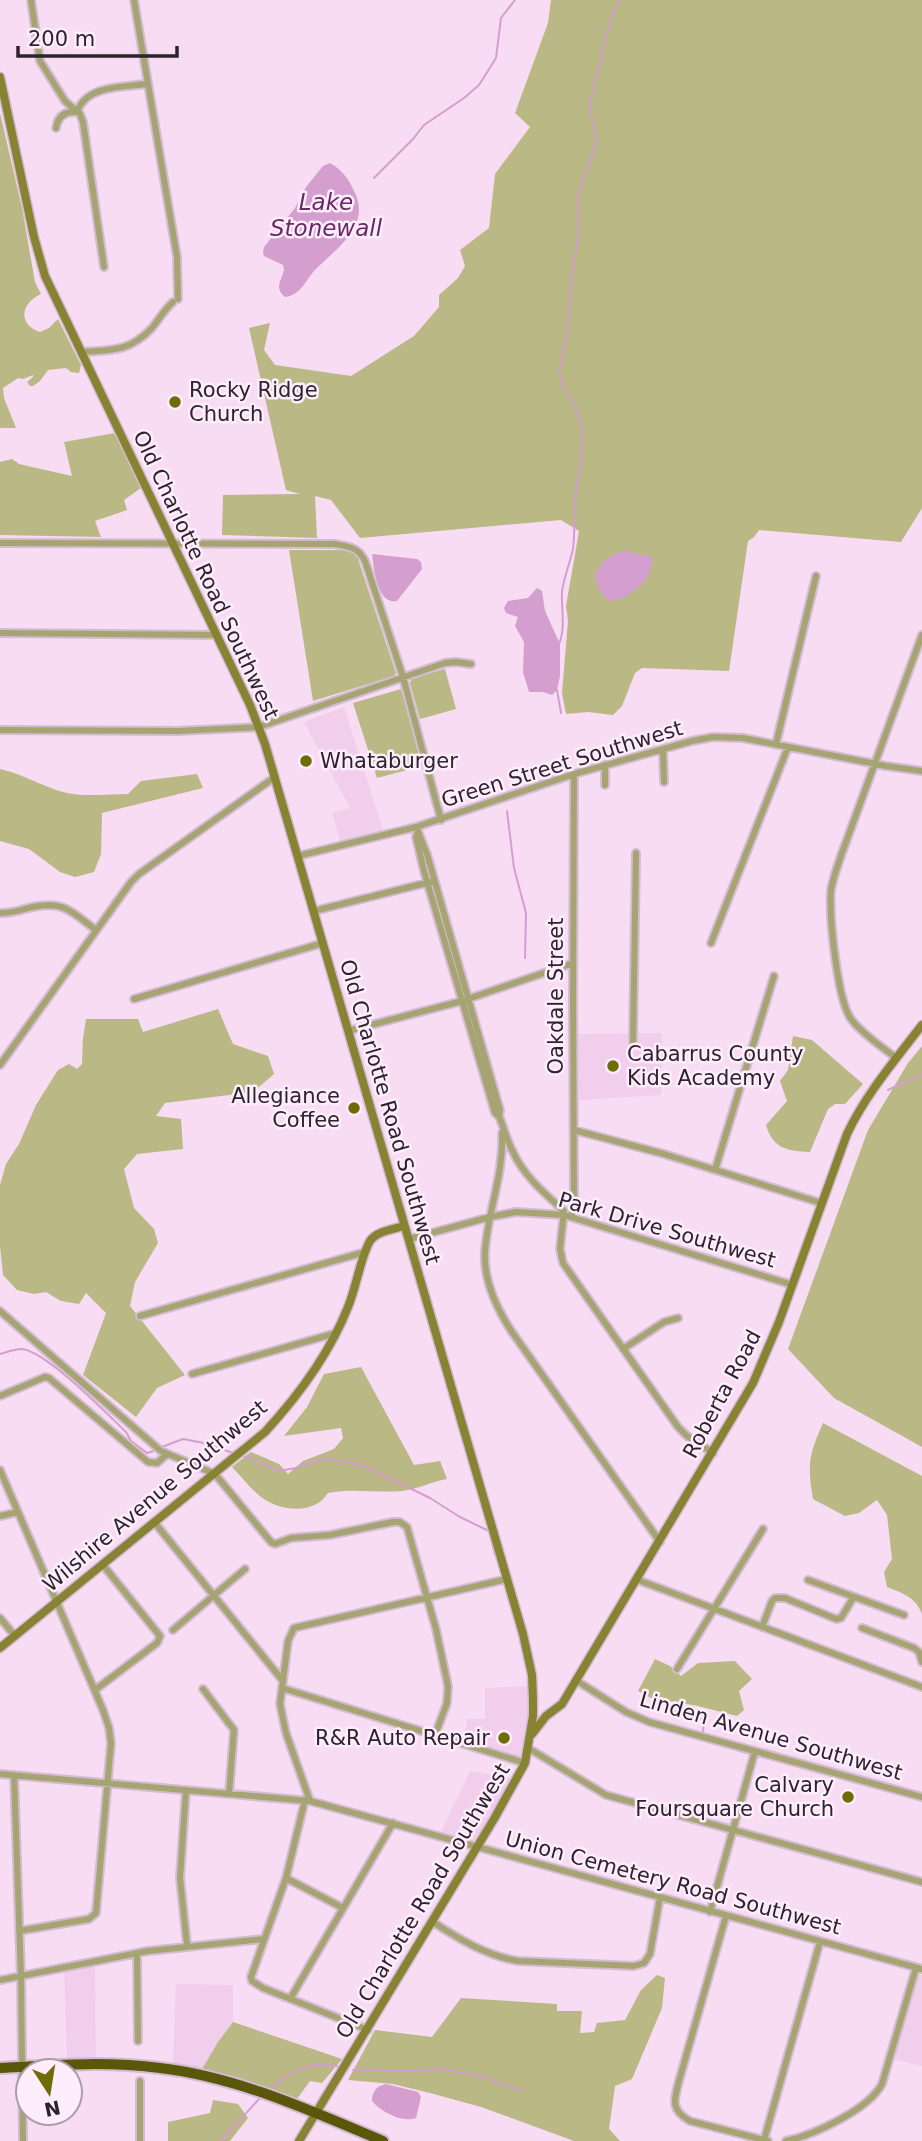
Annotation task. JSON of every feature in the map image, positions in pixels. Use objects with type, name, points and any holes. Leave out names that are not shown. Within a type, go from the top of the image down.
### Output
[{"type":"highway","points":[[84,2065],[116,2064],[178,2070],[236,2084],[383,2141]]},
{"type":"main road","name":"Old Charlotte Road Southwest","points":[[0,77],[39,257],[49,285],[259,727],[409,1239],[530,1667],[533,1712],[525,1763],[433,1922],[299,2141]]},
{"type":"main road","name":"Roberta Road","points":[[528,1744],[542,1721],[562,1704],[577,1681],[753,1383],[793,1285],[852,1124],[862,1105],[922,1025]]},
{"type":"main road","points":[[365,1252],[372,1238],[404,1226]]},
{"type":"main road","name":"Wilshire Avenue Southwest","points":[[0,1648],[215,1474],[265,1432],[288,1408],[310,1378],[336,1333],[357,1284],[365,1252]]},
{"type":"main road","points":[[533,1712],[555,1709]]},
{"type":"street","points":[[30,0],[40,61],[65,101],[83,122],[104,267]]},
{"type":"street","points":[[81,352],[113,351],[126,347],[151,329],[176,300],[177,257],[134,0]]},
{"type":"street","points":[[77,112],[81,103],[96,92],[147,85]]},
{"type":"street","points":[[56,128],[61,116],[77,112]]},
{"type":"street","points":[[0,543],[335,544],[355,548],[365,561],[402,677],[442,820]]},
{"type":"street","points":[[776,744],[816,576]]},
{"type":"street","points":[[0,633],[216,635]]},
{"type":"street","points":[[896,1058],[859,1028],[847,1013],[830,917],[832,886],[922,635]]},
{"type":"street","points":[[0,730],[178,731],[259,727],[445,663],[471,664]]},
{"type":"street","name":"Green Street Southwest","points":[[298,856],[417,829],[574,774],[692,741],[722,736],[922,771]]},
{"type":"street","points":[[710,943],[788,747]]},
{"type":"street","points":[[663,749],[664,782]]},
{"type":"street","points":[[605,765],[605,785]]},
{"type":"street","name":"Oakdale Street","points":[[574,774],[574,1199],[567,1216],[560,1249],[563,1263],[678,1427],[713,1453]]},
{"type":"street","points":[[0,1065],[124,890],[139,874],[275,778]]},
{"type":"street","points":[[417,829],[416,837],[465,1000],[495,1113],[499,1116],[513,1154],[523,1170],[567,1216]]},
{"type":"street","points":[[633,1042],[636,853]]},
{"type":"street","points":[[314,911],[431,882]]},
{"type":"street","points":[[0,913],[60,905],[96,929]]},
{"type":"street","points":[[134,999],[323,943]]},
{"type":"street","points":[[348,1031],[465,1000],[573,963]]},
{"type":"street","points":[[715,1170],[775,976]]},
{"type":"street","points":[[502,1128],[502,1164],[490,1217],[485,1264],[498,1307],[512,1332],[660,1542]]},
{"type":"street","points":[[574,1130],[821,1203]]},
{"type":"street","name":"Park Drive Southwest","points":[[409,1239],[490,1217],[524,1212],[567,1216],[793,1285]]},
{"type":"street","points":[[140,1315],[365,1252]]},
{"type":"street","points":[[0,1311],[162,1451],[215,1474],[275,1544],[291,1538],[330,1535],[393,1522],[403,1523],[409,1531],[427,1596],[448,1686],[447,1703],[435,1734]]},
{"type":"street","points":[[623,1349],[664,1322],[678,1318]]},
{"type":"street","points":[[192,1374],[336,1333]]},
{"type":"street","points":[[0,1396],[48,1378],[148,1462],[157,1463],[162,1451]]},
{"type":"street","points":[[0,1470],[111,1736],[96,1913],[89,1919],[19,1931]]},
{"type":"street","points":[[0,1516],[18,1512]]},
{"type":"street","points":[[155,1523],[282,1685],[525,1763]]},
{"type":"street","points":[[677,1670],[763,1529]]},
{"type":"street","points":[[94,1690],[157,1643],[160,1636],[103,1565]]},
{"type":"street","points":[[173,1630],[245,1569]]},
{"type":"street","points":[[368,2030],[263,1988],[252,1981],[251,1972],[286,1878],[307,1801],[280,1704],[288,1641],[294,1628],[507,1579]]},
{"type":"street","points":[[638,1580],[922,1687]]},
{"type":"street","points":[[808,1580],[904,1615]]},
{"type":"street","points":[[762,1627],[775,1598],[785,1598],[836,1619],[845,1614],[853,1598]]},
{"type":"street","points":[[0,1618],[15,1636]]},
{"type":"street","points":[[862,1628],[914,1648],[919,1652],[922,1662]]},
{"type":"street","name":"Linden Avenue Southwest","points":[[577,1681],[638,1718],[922,1797]]},
{"type":"street","points":[[203,1689],[234,1730],[229,1794]]},
{"type":"street","points":[[528,1744],[606,1794],[922,1882]]},
{"type":"street","points":[[710,1912],[755,1751]]},
{"type":"street","name":"Union Cemetery Road Southwest","points":[[0,1774],[307,1801],[919,1969]]},
{"type":"street","points":[[14,1775],[22,2057]]},
{"type":"street","points":[[186,1790],[180,1878],[187,1945]]},
{"type":"street","points":[[290,1999],[393,1823]]},
{"type":"street","points":[[286,1878],[343,1908]]},
{"type":"street","points":[[433,1922],[469,1944],[504,1959],[634,1966],[644,1962],[650,1954],[660,1898]]},
{"type":"street","points":[[726,1916],[679,2081],[675,2105],[680,2114],[690,2121],[766,2141],[820,1942]]},
{"type":"street","points":[[0,1980],[187,1945],[264,1939]]},
{"type":"street","points":[[137,1953],[138,2041]]},
{"type":"street","points":[[786,2141],[805,2136],[862,2106],[875,2096],[882,2084],[919,1969]]},
{"type":"street","points":[[140,2081],[140,2141]]},
{"type":"shaded area","points":[[551,0],[922,0],[922,508],[901,542],[759,530],[748,541],[729,671],[642,668],[635,673],[622,706],[613,715],[588,712],[566,714],[562,693],[568,621],[566,606],[579,531],[561,520],[360,538],[331,500],[315,496],[317,538],[222,535],[223,495],[300,494],[286,490],[249,328],[270,323],[264,350],[275,365],[351,376],[414,336],[439,307],[439,295],[458,278],[465,266],[460,250],[489,228],[495,174],[530,127],[515,113],[548,23]]},
{"type":"shaded area","points":[[0,113],[22,208],[35,282],[41,294],[29,303],[24,313],[25,319],[40,332],[58,319],[81,365],[79,373],[66,368],[48,370],[33,386],[27,382],[33,375],[18,378],[3,388],[4,398],[16,428],[0,428]]},
{"type":"shaded area","points":[[115,433],[141,488],[124,500],[127,510],[95,521],[101,537],[0,535],[0,462],[12,459],[19,464],[72,476],[64,442]]},
{"type":"shaded area","points":[[289,550],[349,550],[357,556],[396,673],[394,676],[313,701]]},
{"type":"shaded area","points":[[445,669],[456,709],[420,719],[410,683],[412,678]]},
{"type":"shaded area","points":[[401,689],[422,766],[377,778],[353,703]]},
{"type":"shaded area","points":[[344,707],[383,830],[340,841],[332,813],[350,808],[304,722]]},
{"type":"shaded area","points":[[0,769],[74,794],[128,794],[141,781],[197,774],[203,788],[102,813],[101,854],[94,872],[75,877],[60,872],[29,849],[0,841]]},
{"type":"shaded area","points":[[218,1009],[233,1044],[268,1056],[274,1074],[253,1092],[165,1103],[156,1116],[181,1119],[183,1149],[137,1154],[124,1169],[134,1208],[154,1229],[158,1243],[135,1282],[130,1306],[185,1375],[157,1388],[136,1417],[83,1375],[106,1313],[86,1293],[79,1304],[61,1301],[46,1292],[34,1294],[17,1290],[3,1275],[0,1185],[6,1164],[19,1144],[36,1105],[58,1070],[69,1064],[77,1069],[82,1064],[86,1019],[138,1019],[143,1032]]},
{"type":"shaded area","points":[[662,1033],[661,1095],[579,1100],[578,1034]]},
{"type":"shaded area","points":[[793,1036],[812,1040],[863,1084],[845,1104],[835,1104],[828,1109],[810,1152],[795,1151],[777,1144],[766,1125],[787,1101],[780,1081],[788,1070]]},
{"type":"shaded area","points":[[922,1046],[922,1447],[834,1398],[788,1349],[868,1130],[908,1063]]},
{"type":"shaded area","points":[[361,1367],[414,1465],[440,1461],[447,1479],[402,1491],[328,1493],[315,1505],[298,1509],[280,1506],[260,1496],[232,1467],[251,1452],[279,1464],[288,1474],[303,1461],[334,1449],[343,1438],[341,1428],[284,1436],[307,1407],[324,1374]]},
{"type":"shaded area","points":[[823,1423],[922,1476],[922,1614],[912,1600],[887,1587],[884,1572],[892,1559],[887,1515],[877,1500],[859,1513],[845,1516],[813,1499],[810,1460]]},
{"type":"shaded area","points":[[655,1659],[670,1666],[681,1676],[698,1663],[735,1661],[752,1679],[739,1691],[744,1710],[737,1716],[651,1698],[638,1691]]},
{"type":"shaded area","points":[[530,1686],[530,1713],[522,1757],[464,1740],[467,1719],[485,1719],[485,1688]]},
{"type":"shaded area","points":[[470,1771],[512,1778],[475,1841],[441,1832]]},
{"type":"shaded area","points":[[95,1966],[96,2060],[67,2057],[64,1972]]},
{"type":"shaded area","points":[[918,1974],[922,1975],[922,2066],[893,2059]]},
{"type":"shaded area","points":[[657,1975],[665,1978],[662,2008],[632,2079],[615,2086],[609,2129],[620,2141],[574,2141],[481,2107],[430,2093],[393,2084],[348,2080],[375,2030],[432,2037],[461,1998],[557,2004],[557,2011],[582,2011],[580,2033],[594,2032],[597,2023],[625,2020],[641,1990]]},
{"type":"shaded area","points":[[176,1984],[233,1985],[233,2022],[202,2069],[173,2064]]},
{"type":"shaded area","points":[[233,2022],[342,2059],[322,2083],[310,2081],[297,2099],[239,2078],[202,2069]]},
{"type":"shaded area","points":[[213,2100],[238,2104],[248,2118],[230,2141],[168,2141],[168,2122],[210,2113]]},
{"type":"water","name":"Lake Stonewall","points":[[330,163],[350,182],[358,203],[359,215],[350,235],[342,244],[299,290],[285,297],[279,287],[283,265],[264,256],[264,247],[295,208],[306,187],[323,166]]},
{"type":"water","points":[[625,551],[652,557],[652,565],[639,587],[624,597],[608,601],[598,588],[595,575],[607,559]]},
{"type":"water","points":[[372,554],[417,559],[421,562],[422,569],[397,601],[390,601],[381,592]]},
{"type":"water","points":[[537,588],[542,591],[545,611],[560,644],[560,676],[557,690],[552,695],[529,692],[523,672],[524,642],[515,626],[518,617],[506,613],[504,608],[508,601],[528,598]]},
{"type":"water","points":[[386,2084],[418,2092],[421,2097],[416,2118],[392,2116],[372,2101],[376,2090]]},
{"type":"waterway","points":[[374,178],[424,125],[479,85],[496,58],[501,18],[515,0]]},
{"type":"waterway","points":[[573,401],[565,391],[559,373],[579,234],[578,194],[597,141],[590,101],[604,42],[614,10],[621,0]]},
{"type":"waterway","points":[[559,644],[563,625],[562,591],[573,549],[575,500],[582,452],[581,428],[574,405]]},
{"type":"waterway","points":[[557,690],[561,713]]},
{"type":"waterway","points":[[507,811],[514,868],[526,913],[525,958]]},
{"type":"waterway","points":[[888,1090],[922,1074]]},
{"type":"waterway","points":[[0,1354],[22,1349],[33,1353],[61,1372],[91,1398],[126,1432],[131,1441],[147,1453],[157,1450]]},
{"type":"waterway","points":[[162,1447],[183,1439],[233,1453]]},
{"type":"waterway","points":[[244,1456],[279,1471],[324,1458],[364,1466],[489,1531],[495,1555]]},
{"type":"waterway","points":[[669,1710],[704,1719],[703,1733]]},
{"type":"waterway","points":[[711,1742],[750,1754]]},
{"type":"waterway","points":[[270,2088],[301,2068],[317,2065],[337,2066]]},
{"type":"waterway","points":[[353,2070],[443,2069],[483,2077],[522,2091]]},
{"type":"waterway","points":[[221,2141],[259,2099]]},
{"type":"place","name":"Rocky Ridge Church","points":[[175,402]]},
{"type":"place","name":"Whataburger","points":[[306,761]]},
{"type":"place","name":"Cabarrus County Kids Academy","points":[[613,1066]]},
{"type":"place","name":"Allegiance Coffee","points":[[354,1108]]},
{"type":"place","name":"R&R Auto Repair","points":[[504,1738]]},
{"type":"place","name":"Calvary Foursquare Church","points":[[848,1797]]}]
